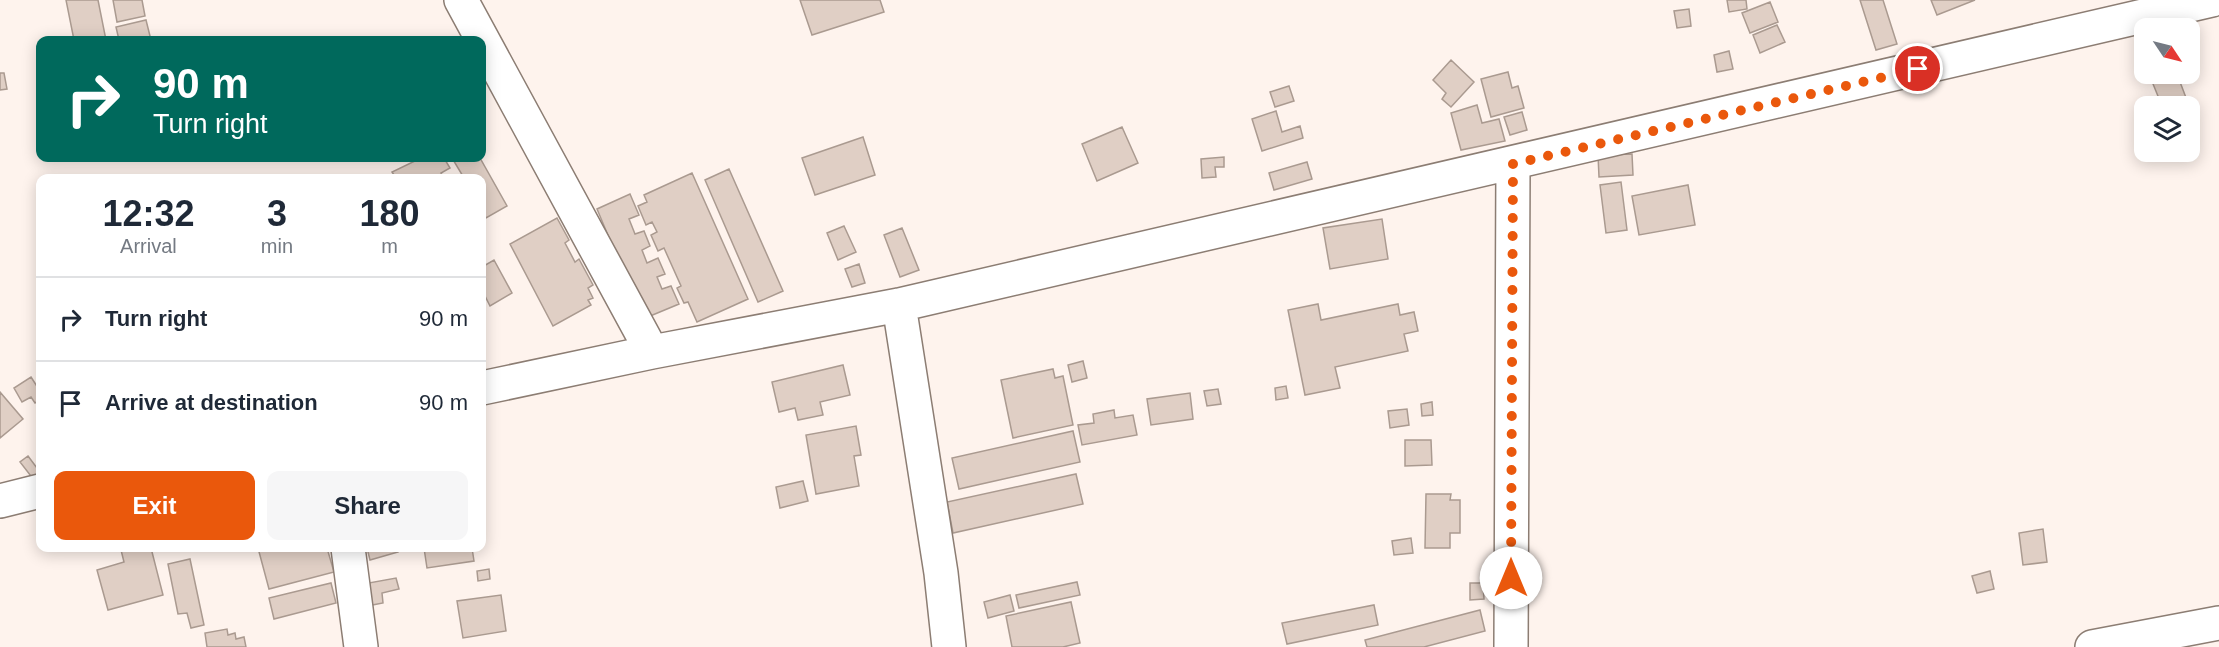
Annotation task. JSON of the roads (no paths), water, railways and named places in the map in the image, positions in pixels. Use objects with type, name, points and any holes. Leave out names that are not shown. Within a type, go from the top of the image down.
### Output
[{"type":"street","points":[[461,0],[481,36]]},
{"type":"street","points":[[486,387],[652,352],[899,305],[2212,0]]},
{"type":"street","points":[[486,46],[652,352]]},
{"type":"street","points":[[1510,647],[1513,164]]},
{"type":"street","points":[[899,305],[941,573],[949,647]]},
{"type":"street","points":[[0,501],[36,492]]},
{"type":"street","points":[[349,552],[361,647]]},
{"type":"street","points":[[2092,647],[2219,623]]}]
